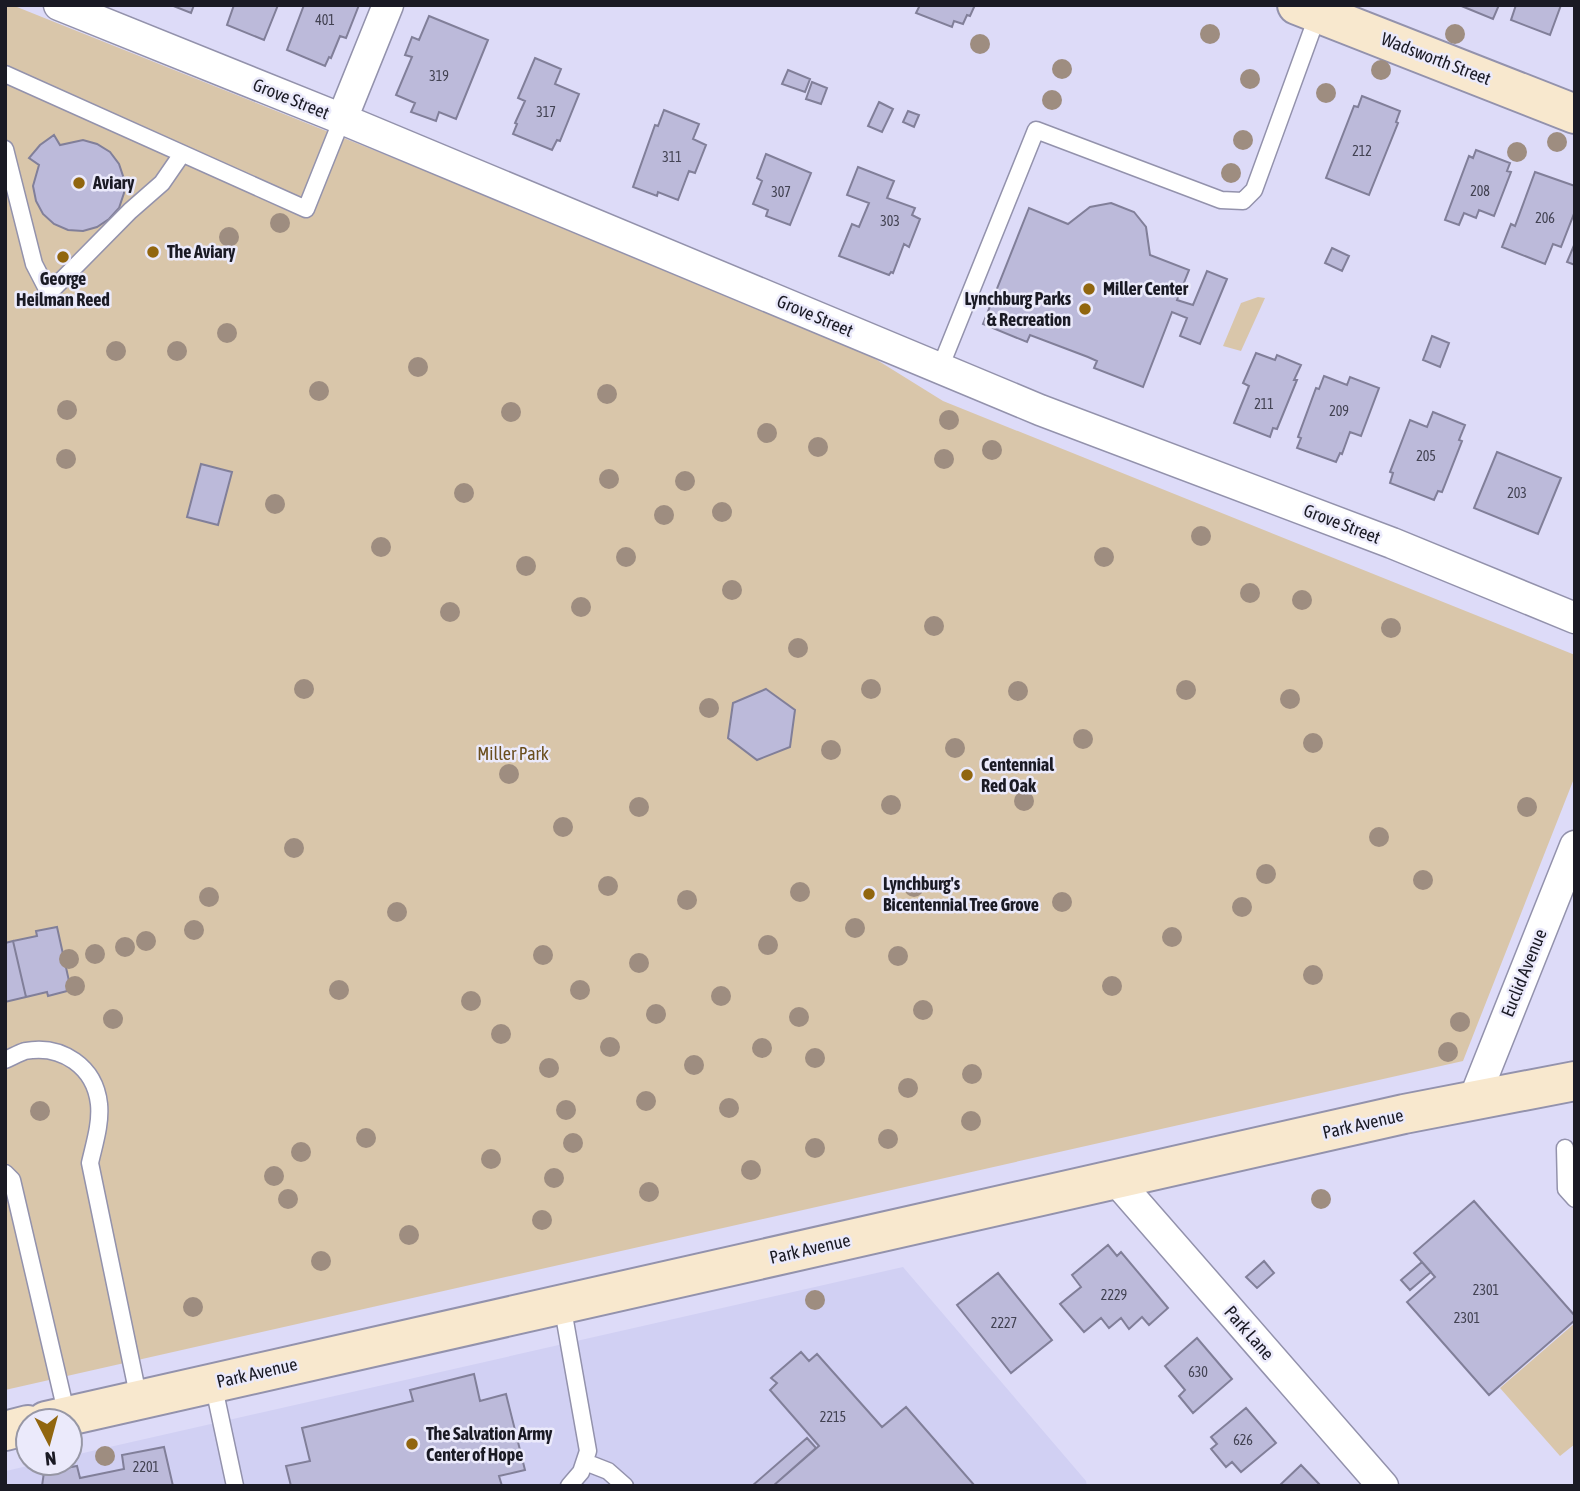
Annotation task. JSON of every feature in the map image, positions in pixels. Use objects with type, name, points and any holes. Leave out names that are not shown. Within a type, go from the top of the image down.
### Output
[{"type":"main road","name":"Wadsworth Street","points":[[1308,10],[1575,114]]},
{"type":"main road","name":"Park Avenue","points":[[84,1413],[1474,1100],[1575,1081]]},
{"type":"street","name":"Grove Street","points":[[59,5],[342,119],[1040,410],[1392,543],[1575,618]]},
{"type":"street","points":[[342,119],[388,5]]},
{"type":"street","name":"Euclid Avenue","points":[[1474,1100],[1575,846]]},
{"type":"street","name":"Park Lane","points":[[1116,1180],[1383,1486]]},
{"type":"lane","points":[[940,368],[1036,130],[1222,200],[1243,201],[1254,190],[1308,10]]},
{"type":"lane","points":[[5,74],[306,209],[342,119]]},
{"type":"lane","points":[[5,149],[34,264],[49,293],[130,211],[162,183],[182,154]]},
{"type":"lane","points":[[5,1060],[24,1052],[52,1050],[71,1057],[90,1074],[94,1084],[99,1106],[98,1128],[89,1164],[139,1400]]},
{"type":"lane","points":[[1565,1148],[1566,1189],[1575,1199]]},
{"type":"lane","points":[[5,1173],[12,1180],[55,1407]]},
{"type":"lane","points":[[562,1304],[588,1451],[581,1472],[569,1486]]},
{"type":"lane","points":[[213,1383],[235,1486]]},
{"type":"lane","points":[[585,1462],[608,1471],[625,1486]]},
{"type":"shaded area","points":[[903,1267],[1086,1481],[1087,1486],[5,1486],[6,1471],[14,1469],[14,1477],[84,1477],[84,1453]]},
{"type":"green space","name":"Miller Park","points":[[5,5],[12,5],[840,337],[943,401],[1575,655],[1575,776],[1463,1061],[5,1390]]},
{"type":"green space","points":[[1258,297],[1265,298],[1241,351],[1223,346],[1241,303]]},
{"type":"green space","points":[[1575,1323],[1575,1444],[1560,1456],[1500,1388]]},
{"type":"building","points":[[171,5],[194,5],[191,13]]},
{"type":"building","points":[[234,5],[278,5],[264,40],[227,25]]},
{"type":"building","points":[[304,5],[359,5],[346,38],[340,36],[325,66],[287,50]]},
{"type":"building","points":[[920,5],[975,5],[963,24],[954,21],[952,27],[916,13]]},
{"type":"building","points":[[1459,5],[1499,5],[1493,19]]},
{"type":"building","points":[[1516,5],[1561,5],[1550,35],[1511,20]]},
{"type":"building","points":[[429,16],[488,40],[456,119],[439,112],[436,121],[411,112],[415,103],[396,95],[412,57],[405,55],[412,37],[419,40]]},
{"type":"building","points":[[535,58],[561,69],[555,84],[579,94],[560,141],[557,140],[552,150],[513,134],[525,101],[518,98]]},
{"type":"building","points":[[788,70],[810,79],[805,92],[782,84]]},
{"type":"building","points":[[812,82],[827,88],[821,104],[806,99]]},
{"type":"building","points":[[1362,96],[1400,111],[1396,122],[1398,123],[1369,195],[1326,178],[1354,106],[1358,107]]},
{"type":"building","points":[[879,102],[893,109],[882,132],[868,126]]},
{"type":"building","points":[[664,110],[699,124],[693,139],[706,145],[695,173],[689,171],[678,200],[658,192],[657,196],[633,187],[655,125],[658,126]]},
{"type":"building","points":[[908,111],[919,115],[914,127],[903,122]]},
{"type":"building","name":"Aviary","points":[[54,135],[60,145],[83,140],[97,144],[110,152],[119,164],[124,179],[124,193],[119,208],[97,227],[83,231],[68,230],[54,224],[43,214],[36,201],[33,186],[39,165],[29,158],[40,145]]},
{"type":"building","points":[[1476,150],[1510,163],[1507,171],[1511,172],[1494,216],[1479,210],[1476,218],[1464,213],[1459,225],[1445,220],[1469,156],[1473,158]]},
{"type":"building","points":[[766,154],[811,173],[790,225],[766,216],[768,210],[753,204],[762,181],[757,178]]},
{"type":"building","points":[[858,167],[894,181],[887,198],[915,208],[912,215],[920,219],[909,247],[904,244],[893,273],[889,275],[839,256],[852,224],[859,227],[869,203],[847,195]]},
{"type":"building","points":[[1535,172],[1575,186],[1575,211],[1561,247],[1553,244],[1545,264],[1502,247],[1511,224],[1515,226]]},
{"type":"building","name":"Miller Center","points":[[1111,203],[1134,212],[1146,227],[1150,255],[1189,270],[1177,300],[1193,305],[1207,271],[1227,279],[1200,344],[1180,336],[1187,318],[1172,312],[1143,387],[1094,368],[1097,361],[1088,357],[1030,335],[1027,342],[983,324],[1029,208],[1068,224],[1090,207]]},
{"type":"building","points":[[1575,243],[1575,265],[1567,262]]},
{"type":"building","points":[[1332,248],[1349,256],[1342,271],[1325,263]]},
{"type":"building","points":[[1432,336],[1449,343],[1440,367],[1423,360]]},
{"type":"building","points":[[1256,353],[1275,360],[1277,355],[1301,365],[1277,429],[1273,428],[1270,437],[1234,423],[1249,386],[1243,383]]},
{"type":"building","points":[[1324,376],[1347,385],[1350,377],[1379,388],[1361,436],[1350,432],[1336,462],[1297,448],[1301,438],[1298,437],[1316,388],[1319,389]]},
{"type":"building","points":[[1433,412],[1465,425],[1459,440],[1462,441],[1442,492],[1438,491],[1434,500],[1390,483],[1393,473],[1390,472],[1410,420],[1427,427]]},
{"type":"building","points":[[1497,452],[1561,478],[1538,534],[1474,508]]},
{"type":"building","points":[[201,464],[232,472],[218,525],[187,517]]},
{"type":"building","points":[[766,689],[795,710],[790,747],[757,760],[728,738],[733,703]]},
{"type":"building","points":[[57,927],[71,990],[48,996],[47,992],[26,997],[13,941],[37,936],[36,931]]},
{"type":"building","points":[[13,941],[26,997],[5,1002],[5,943]]},
{"type":"building","points":[[1474,1201],[1575,1316],[1575,1320],[1489,1395],[1407,1302],[1435,1277],[1414,1253]]},
{"type":"building","points":[[1108,1245],[1117,1256],[1121,1252],[1168,1308],[1149,1325],[1142,1317],[1129,1329],[1121,1318],[1109,1328],[1101,1318],[1084,1332],[1060,1304],[1081,1287],[1072,1275]]},
{"type":"building","points":[[1264,1261],[1274,1273],[1257,1288],[1246,1277]]},
{"type":"building","points":[[1422,1262],[1431,1272],[1410,1290],[1401,1280]]},
{"type":"building","points":[[998,1273],[1052,1340],[1011,1373],[957,1305]]},
{"type":"building","points":[[1197,1338],[1232,1379],[1193,1413],[1179,1396],[1185,1390],[1165,1366]]},
{"type":"building","points":[[801,1352],[809,1361],[817,1354],[882,1427],[906,1407],[975,1486],[773,1486],[819,1446],[770,1390],[777,1383],[771,1378]]},
{"type":"building","name":"The Salvation Army Center of Hope","points":[[474,1374],[480,1401],[506,1394],[525,1470],[499,1476],[502,1486],[291,1486],[286,1466],[310,1461],[302,1428],[413,1401],[410,1390]]},
{"type":"building","points":[[1246,1408],[1276,1443],[1241,1472],[1232,1462],[1226,1467],[1211,1449],[1217,1444],[1211,1437]]},
{"type":"building","points":[[807,1438],[816,1448],[773,1486],[752,1486]]},
{"type":"building","points":[[164,1447],[173,1486],[42,1486],[43,1477],[80,1478],[124,1469],[122,1455]]},
{"type":"building","points":[[1301,1465],[1321,1486],[1279,1486]]},
{"type":"place","name":"Aviary","points":[[79,183]]},
{"type":"place","name":"The Aviary","points":[[153,252]]},
{"type":"place","name":"George Heilman Reed","points":[[63,257]]},
{"type":"place","name":"Miller Center","points":[[1089,289]]},
{"type":"place","name":"Lynchburg Parks & Recreation","points":[[1085,309]]},
{"type":"place","name":"Centennial Red Oak","points":[[967,775]]},
{"type":"place","name":"Lynchburg's Bicentennial Tree Grove","points":[[869,894]]},
{"type":"place","name":"The Salvation Army Center of Hope","points":[[412,1444]]}]
